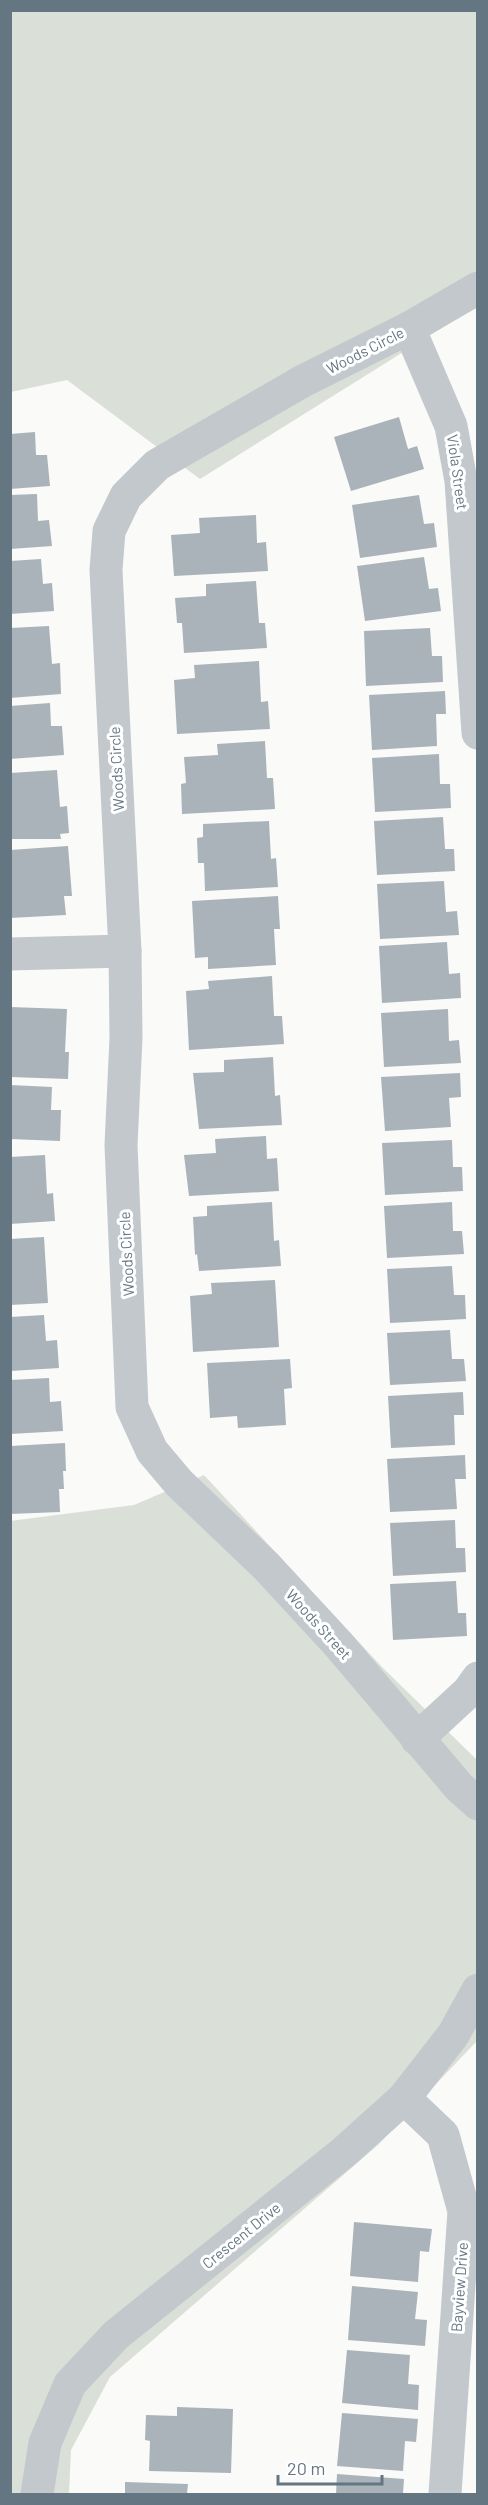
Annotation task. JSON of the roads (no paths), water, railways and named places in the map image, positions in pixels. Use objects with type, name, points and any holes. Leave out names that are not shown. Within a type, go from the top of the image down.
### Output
[{"type":"street","name":"Woods Circle","points":[[152,1451],[132,1407],[121,1145],[126,1038],[125,951],[106,570],[109,531],[126,496],[157,465],[303,381],[409,328],[477,288]]},
{"type":"street","name":"Viola Street","points":[[409,328],[451,426],[461,481],[477,733]]},
{"type":"street","points":[[10,954],[125,951]]},
{"type":"street","name":"Woods Street","points":[[152,1451],[179,1483],[266,1566],[339,1645],[417,1739],[477,1804]]},
{"type":"street","points":[[417,1739],[468,1692],[477,1678]]},
{"type":"street","name":"Crescent Drive","points":[[37,2494],[45,2443],[70,2384],[116,2335],[344,2152],[404,2098],[453,2036],[477,1990]]},
{"type":"street","name":"Bayview Drive","points":[[404,2098],[443,2135],[464,2211],[445,2494]]}]
